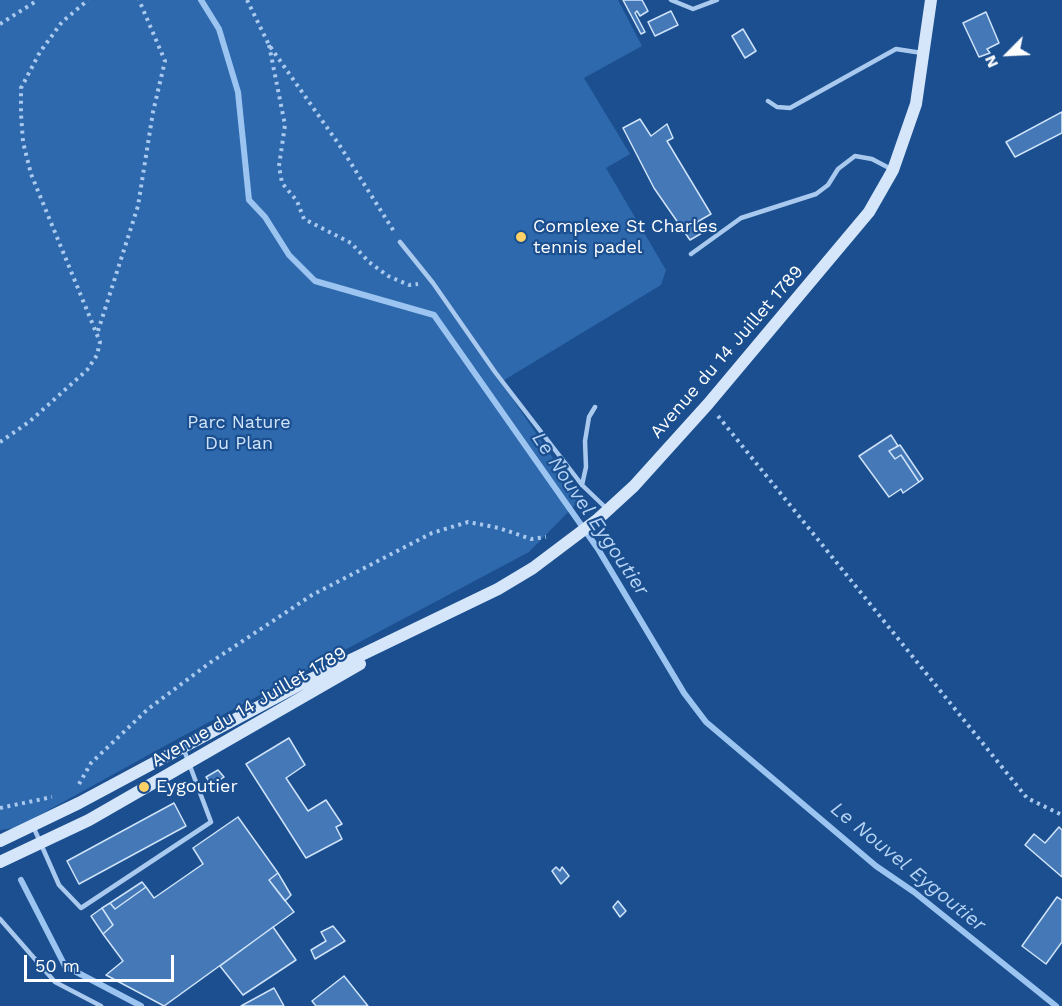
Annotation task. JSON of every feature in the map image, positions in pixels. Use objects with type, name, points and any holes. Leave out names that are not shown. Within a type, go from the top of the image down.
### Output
[{"type":"street","name":"Avenue du 14 Juillet 1789","points":[[0,841],[33,826],[301,684],[418,630],[498,589],[562,547],[608,510],[634,486],[708,404],[869,212],[893,170],[916,104],[931,0]]},
{"type":"street","name":"Avenue du 14 Juillet 1789","points":[[0,862],[89,820],[418,630]]},
{"type":"lane","points":[[671,0],[693,9],[717,0]]},
{"type":"lane","points":[[768,100],[777,107],[790,108],[896,49],[925,53]]},
{"type":"lane","points":[[691,254],[741,218],[816,194],[828,185],[838,169],[855,156],[872,159],[893,170]]},
{"type":"lane","points":[[400,242],[433,283],[495,372],[582,485],[608,510]]},
{"type":"lane","points":[[582,485],[586,467],[585,441],[589,417],[595,407]]},
{"type":"lane","points":[[33,826],[59,885],[81,908],[211,822],[183,747]]},
{"type":"lane","points":[[0,919],[55,982],[101,1006]]},
{"type":"path","points":[[0,24],[38,0]]},
{"type":"path","points":[[0,442],[29,422],[87,369],[97,355],[100,342],[98,332],[31,174],[23,142],[21,114],[21,88],[40,52],[62,22],[88,0]]},
{"type":"path","points":[[98,332],[138,206],[153,112],[165,62],[139,0]]},
{"type":"path","points":[[247,0],[269,45],[340,146],[400,242]]},
{"type":"path","points":[[269,45],[285,125],[279,166],[282,183],[297,201],[304,219],[351,243],[369,262],[388,276],[409,285],[433,283]]},
{"type":"path","points":[[708,404],[1027,798],[1062,814]]},
{"type":"path","points":[[75,792],[91,763],[148,709],[211,662],[312,596],[432,533],[468,522],[499,528],[531,539],[552,535]]},
{"type":"path","points":[[0,808],[63,794]]},
{"type":"green space","name":"Parc Nature Du Plan","points":[[0,0],[618,0],[642,46],[584,78],[630,154],[606,168],[666,270],[661,285],[501,382],[581,499],[529,552],[181,737],[16,828],[0,830]]},
{"type":"building","points":[[623,0],[642,0],[648,11],[640,16],[637,11],[635,13],[645,32],[641,34]]},
{"type":"building","points":[[671,11],[678,25],[655,36],[648,22]]},
{"type":"building","points":[[986,12],[999,43],[987,49],[990,53],[979,57],[963,23]]},
{"type":"building","points":[[743,29],[756,51],[745,58],[732,36]]},
{"type":"building","points":[[1062,112],[1062,133],[1015,157],[1006,142]]},
{"type":"building","points":[[640,119],[651,136],[667,124],[673,138],[667,141],[711,214],[697,222],[702,233],[690,240],[654,188],[623,128]]},
{"type":"building","points":[[891,435],[898,446],[889,451],[895,459],[901,455],[919,482],[903,493],[901,489],[889,497],[859,456]]},
{"type":"building","points":[[900,445],[923,479],[919,482],[901,455],[895,459],[889,451]]},
{"type":"building","points":[[289,738],[305,765],[286,778],[308,811],[326,800],[342,824],[336,827],[342,839],[306,858],[246,764]]},
{"type":"building","points":[[218,770],[224,777],[212,785],[206,777]]},
{"type":"building","points":[[174,803],[186,826],[79,884],[67,861]]},
{"type":"building","points":[[238,817],[278,873],[269,880],[294,912],[164,1006],[106,975],[123,961],[103,934],[113,925],[102,908],[110,903],[115,909],[146,887],[154,898],[203,864],[193,848]]},
{"type":"building","points":[[1059,827],[1062,830],[1062,877],[1025,845],[1034,834],[1045,843]]},
{"type":"building","points":[[556,867],[560,871],[562,867],[569,876],[561,884],[552,871]]},
{"type":"building","points":[[278,873],[291,895],[285,901],[269,880]]},
{"type":"building","points":[[142,882],[146,887],[115,909],[110,903]]},
{"type":"building","points":[[1057,897],[1062,900],[1062,942],[1046,964],[1022,946]]},
{"type":"building","points":[[618,901],[626,911],[620,917],[613,907]]},
{"type":"building","points":[[102,908],[113,925],[103,934],[91,916]]},
{"type":"building","points":[[333,926],[345,941],[315,959],[311,950],[326,941],[321,932]]},
{"type":"building","points":[[273,927],[296,960],[243,995],[220,966]]},
{"type":"building","points":[[344,976],[368,1006],[316,1006],[312,1001]]},
{"type":"building","points":[[274,988],[284,1006],[241,1006]]},
{"type":"waterway","name":"Le Nouvel Eygoutier","points":[[201,0],[219,29],[238,92],[249,200],[265,217],[289,255],[315,281],[434,315],[598,549],[684,693],[706,722],[876,866],[914,892],[1056,1006]]},
{"type":"waterway","points":[[21,880],[65,966],[141,1006]]},
{"type":"place","name":"Complexe St Charles tennis padel","points":[[521,237]]},
{"type":"place","name":"Eygoutier","points":[[144,787]]}]
